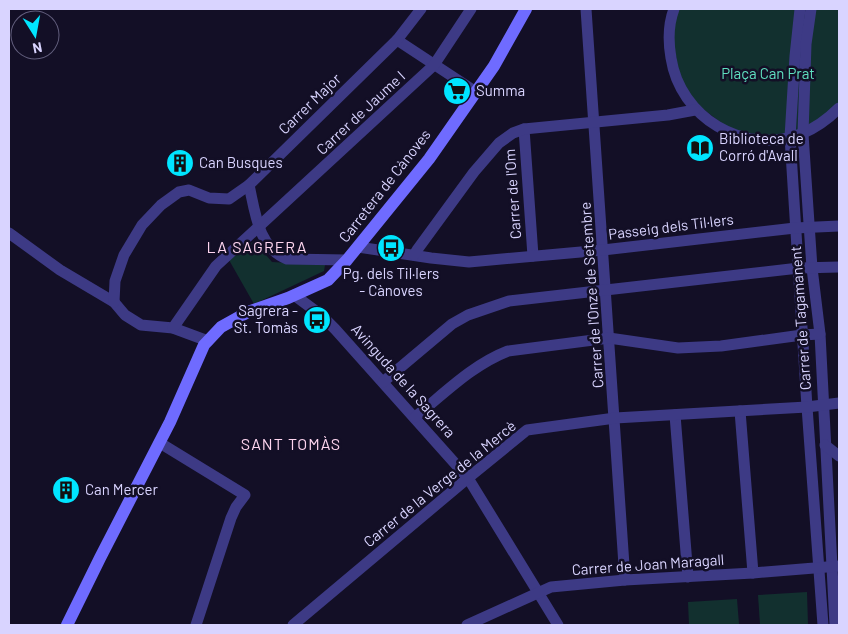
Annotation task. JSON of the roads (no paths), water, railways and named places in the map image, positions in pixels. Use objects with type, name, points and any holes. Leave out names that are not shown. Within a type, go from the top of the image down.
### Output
[{"type":"street","name":"Carrer Major","points":[[114,302],[115,281],[124,255],[142,225],[160,205],[179,192],[189,190],[209,198],[229,199],[249,185],[397,40],[421,9]]},
{"type":"street","name":"Carrer de Jaume I","points":[[173,328],[216,266],[434,65],[471,9]]},
{"type":"street","name":"Carretera de Cànoves","points":[[67,625],[160,443],[204,345],[221,327],[248,312],[328,280],[358,247],[429,158],[494,66],[526,9]]},
{"type":"street","name":"Carrer de l'Onze de Setembre","points":[[586,9],[625,580]]},
{"type":"street","points":[[674,9],[670,19],[668,41],[673,73],[682,93],[695,110],[719,128],[740,137],[763,140],[790,137],[802,134],[822,123],[839,108]]},
{"type":"street","name":"Carrer de Tagamanent","points":[[800,9],[790,137],[823,625]]},
{"type":"street","name":"Carrer de Tagamanent","points":[[811,9],[806,44],[802,134],[812,268],[820,334],[825,445],[835,566],[835,625]]},
{"type":"street","points":[[397,40],[476,92]]},
{"type":"street","points":[[414,255],[449,205],[499,143],[513,133],[524,129],[668,115],[695,110]]},
{"type":"street","name":"Carrer de l'Om","points":[[524,129],[533,256]]},
{"type":"street","points":[[249,185],[258,228],[280,256],[287,259],[347,260]]},
{"type":"street","name":"Passeig dels Til·lers","points":[[358,247],[469,262],[603,250],[795,228],[839,226]]},
{"type":"street","points":[[9,233],[60,270],[114,302],[125,315],[142,325],[173,328],[208,341]]},
{"type":"street","points":[[383,382],[452,324],[468,315],[509,301],[798,268],[839,267]]},
{"type":"street","name":"Avinguda de la Sagrera","points":[[294,295],[336,329],[468,478],[558,625]]},
{"type":"street","points":[[415,417],[475,368],[495,356],[508,351],[609,338],[678,348],[721,346],[802,334],[820,334]]},
{"type":"street","name":"Carrer de la Verge de la Mercè","points":[[293,625],[527,430],[615,418],[807,407],[839,403]]},
{"type":"street","points":[[740,411],[752,573]]},
{"type":"street","points":[[675,415],[688,577]]},
{"type":"street","points":[[160,443],[245,495],[231,518],[196,625]]},
{"type":"street","points":[[825,445],[839,456]]},
{"type":"street","name":"Carrer de Joan Maragall","points":[[466,625],[551,587],[625,580],[835,566]]},
{"type":"place","name":"Summa","points":[[457,91]]},
{"type":"place","name":"Biblioteca de Corró d'Avall","points":[[700,148]]},
{"type":"place","name":"Can Busques","points":[[180,163]]},
{"type":"place","name":"Pg. dels Til·lers - Cànoves","points":[[391,248]]},
{"type":"place","name":"Sagrera - St. Tomàs","points":[[317,320]]},
{"type":"place","name":"Can Mercer","points":[[66,490]]},
{"type":"district","name":"LA SAGRERA","points":[[257,247]]},
{"type":"district","name":"SANT TOMÀS","points":[[291,444]]},
{"type":"park label","name":"Plaça Can Prat","points":[[768,74]]}]
